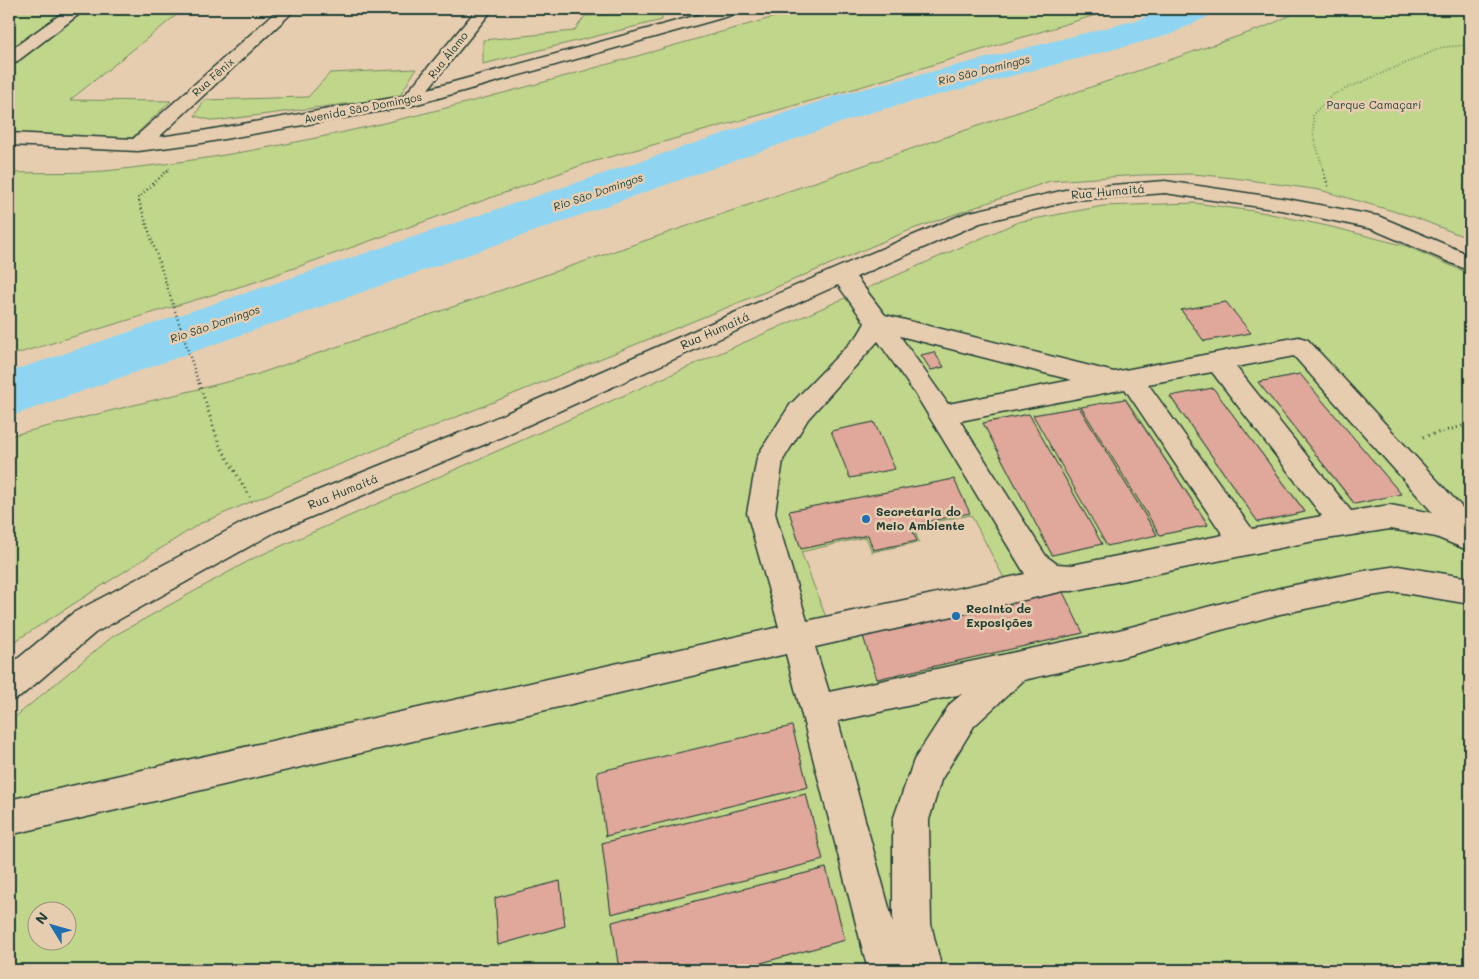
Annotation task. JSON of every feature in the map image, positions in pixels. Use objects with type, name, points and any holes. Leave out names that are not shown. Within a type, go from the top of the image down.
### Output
[{"type":"street","points":[[9,59],[78,9]]},
{"type":"street","name":"Rua Fênix","points":[[138,145],[288,9]]},
{"type":"street","name":"Rua Álamo","points":[[410,100],[485,9]]},
{"type":"street","points":[[675,26],[684,9]]},
{"type":"street","name":"Avenida São Domingos","points":[[9,139],[138,145],[202,137],[410,100],[737,9]]},
{"type":"street","name":"Rua Humaitá","points":[[9,686],[84,623],[265,524],[486,433],[842,274],[973,218],[1074,194],[1165,187],[1287,205],[1378,223],[1470,264]]},
{"type":"street","points":[[842,274],[925,388],[1036,565],[1044,572],[1061,579]]},
{"type":"street","points":[[878,322],[1123,380],[1245,543]]},
{"type":"street","points":[[878,322],[866,341],[799,412],[770,458],[761,513],[818,710],[887,970]]},
{"type":"street","points":[[942,415],[1299,346],[1470,538]]},
{"type":"street","points":[[1218,362],[1345,524]]},
{"type":"street","points":[[9,818],[797,637],[1061,579],[1245,543],[1345,524],[1390,518],[1439,526],[1470,538]]},
{"type":"street","points":[[818,710],[1119,644],[1280,600],[1364,584],[1398,579],[1470,592]]},
{"type":"street","points":[[923,970],[912,924],[911,820],[926,772],[962,715],[1016,666]]},
{"type":"path","points":[[1337,215],[1314,138],[1313,114],[1334,94],[1442,47],[1470,46]]},
{"type":"path","points":[[202,137],[138,198],[219,444],[265,524]]},
{"type":"path","points":[[1389,446],[1470,424]]},
{"type":"green space","points":[[9,9],[71,9],[9,53]]},
{"type":"green space","points":[[85,9],[184,9],[70,100],[171,101],[132,138],[9,134],[9,63]]},
{"type":"green space","points":[[803,9],[1115,9],[857,88],[588,163],[255,282],[9,356],[9,173],[109,171],[210,157],[296,142],[466,103]]},
{"type":"green space","name":"Parque Camaçarí","points":[[1304,9],[1470,9],[1470,239],[1414,217],[1320,190],[1234,178],[1194,174],[1141,175],[1050,181],[910,230],[765,292],[316,474],[199,524],[9,645],[9,436],[255,375],[1265,27]]},
{"type":"green space","points":[[661,13],[662,20],[483,64],[483,40],[574,31],[585,16]]},
{"type":"green space","points":[[416,69],[399,97],[214,121],[195,116],[204,100],[308,97],[330,73]]},
{"type":"green space","points":[[1195,203],[1261,212],[1332,227],[1406,246],[1470,274],[1470,970],[735,970],[845,940],[826,868],[613,922],[619,970],[9,970],[9,722],[112,637],[254,558],[1018,222],[1103,206]],"holes":[[[1226,302],[1250,333],[1204,341],[1181,310]],[[934,352],[944,367],[931,370],[922,356]],[[1300,374],[1401,494],[1354,504],[1258,382]],[[1213,388],[1305,511],[1258,522],[1170,397]],[[1126,399],[1208,524],[1160,535],[1082,408]],[[1079,407],[1157,535],[1034,415]],[[1029,414],[1102,544],[1052,555],[983,423]],[[874,422],[894,469],[850,478],[832,431]],[[954,479],[969,512],[910,525],[916,541],[874,550],[868,535],[801,549],[789,511]],[[971,515],[1006,582],[827,620],[801,552],[866,537],[872,552],[919,542],[913,526]],[[1062,592],[1083,633],[877,679],[863,636]],[[792,727],[808,787],[606,836],[598,772]],[[806,794],[823,860],[611,914],[602,843]],[[560,881],[565,926],[498,945],[495,898]]]},
{"type":"building","points":[[1226,302],[1251,333],[1204,341],[1181,310]]},
{"type":"building","points":[[934,352],[944,367],[931,370],[921,355]]},
{"type":"building","points":[[1300,374],[1401,494],[1355,504],[1258,382]]},
{"type":"building","points":[[1213,388],[1305,512],[1258,522],[1170,396]]},
{"type":"building","points":[[1125,399],[1208,525],[1160,535],[1081,407]]},
{"type":"building","points":[[1079,407],[1157,535],[1107,546],[1033,415]]},
{"type":"building","points":[[1029,414],[1102,544],[1052,555],[983,423]]},
{"type":"building","points":[[874,422],[895,469],[850,478],[831,431]]},
{"type":"building","name":"Secretaria do Meio Ambiente","points":[[954,479],[970,513],[910,525],[917,541],[873,550],[868,535],[801,549],[789,511]]},
{"type":"building","points":[[1063,592],[1083,633],[877,679],[863,636]]},
{"type":"building","points":[[792,726],[808,787],[606,836],[597,772]]},
{"type":"building","points":[[806,794],[823,860],[611,914],[602,843]]},
{"type":"building","points":[[826,868],[845,940],[735,970],[619,970],[612,922]]},
{"type":"building","points":[[560,881],[565,926],[498,945],[495,898]]},
{"type":"waterway","name":"Rio São Domingos","points":[[9,395],[854,104],[1155,27],[1193,9]]},
{"type":"place","name":"Secretaria do Meio Ambiente","points":[[866,519]]},
{"type":"place","name":"Recinto de Exposições","points":[[956,616]]}]
